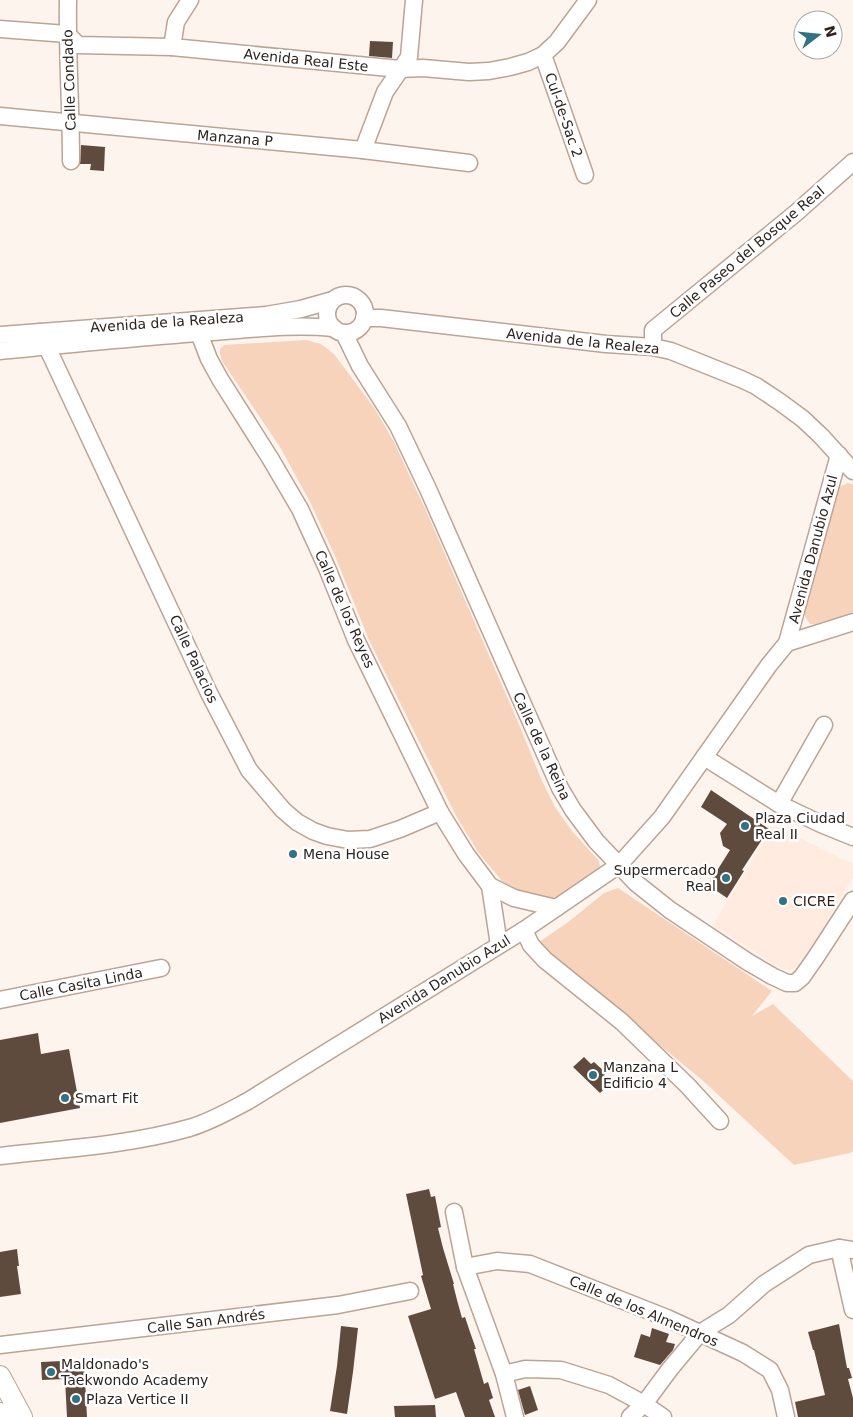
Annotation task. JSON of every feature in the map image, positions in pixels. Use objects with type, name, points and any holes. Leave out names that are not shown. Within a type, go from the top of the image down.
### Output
[{"type":"main road","points":[[0,1376],[22,1417]]},
{"type":"main road","points":[[0,1413],[2,1417]]},
{"type":"street","name":"Calle Condado","points":[[68,0],[67,34],[71,161]]},
{"type":"street","points":[[172,47],[176,22],[190,0]]},
{"type":"street","points":[[363,150],[385,92],[409,57],[414,0]]},
{"type":"street","name":"Avenida Real Este","points":[[0,29],[67,34],[78,45],[172,47],[400,69],[423,68],[469,72],[510,67],[543,55],[557,42],[588,0]]},
{"type":"street","name":"Cul-de-Sac 2","points":[[543,55],[584,176]]},
{"type":"street","name":"Manzana P","points":[[0,116],[363,150],[469,163]]},
{"type":"street","name":"Calle Paseo del Bosque Real","points":[[653,347],[653,330],[797,212],[853,162]]},
{"type":"street","points":[[352,296],[362,305],[364,318],[354,331],[339,331],[330,324],[327,311],[329,305],[338,297],[352,296]]},
{"type":"street","name":"Avenida de la Realeza","points":[[0,351],[43,339],[266,315],[302,309],[333,300]]},
{"type":"street","name":"Avenida de la Realeza","points":[[364,318],[381,318],[606,344],[653,347],[671,351],[756,386],[803,419],[853,471]]},
{"type":"street","name":"Avenida de la Realeza","points":[[0,335],[43,339],[199,333],[309,326],[339,331]]},
{"type":"street","name":"Calle de la Reina","points":[[339,331],[398,426],[428,489],[560,788],[573,810],[596,841],[636,883],[670,910],[748,962],[787,983],[795,982],[802,977],[853,900]]},
{"type":"street","name":"Calle de los Reyes","points":[[199,333],[209,359],[220,379],[300,509],[327,568],[356,640],[440,812],[466,854],[490,886],[514,898],[556,908]]},
{"type":"street","name":"Calle Palacios","points":[[43,339],[229,734],[249,770],[270,796],[283,810],[313,831],[348,840],[370,839],[400,830],[440,812]]},
{"type":"street","name":"Avenida Danubio Azul","points":[[0,1156],[109,1144],[159,1135],[190,1128],[220,1116],[248,1101],[524,930],[619,864],[662,817],[769,665],[787,644],[810,554],[839,455]]},
{"type":"street","name":"Avenida Danubio Azul","points":[[787,644],[853,622]]},
{"type":"street","points":[[780,804],[824,725]]},
{"type":"street","points":[[705,756],[780,804],[853,837]]},
{"type":"street","name":"Calle de los Reyes","points":[[490,886],[499,945]]},
{"type":"street","points":[[524,930],[531,945],[545,960],[622,1022],[720,1121]]},
{"type":"street","name":"Calle Casita Linda","points":[[0,1000],[161,968]]},
{"type":"street","points":[[454,1212],[465,1266],[504,1374],[515,1417]]},
{"type":"street","points":[[630,1417],[644,1404],[700,1333],[729,1315],[764,1284],[809,1255],[846,1249],[853,1310]]},
{"type":"street","name":"Calle de los Almendros","points":[[465,1266],[497,1261],[530,1264],[667,1318],[743,1353],[770,1370],[780,1390],[786,1417]]},
{"type":"street","name":"Calle San Andrés","points":[[0,1345],[338,1304],[410,1291]]},
{"type":"street","points":[[504,1374],[525,1369],[561,1370],[609,1385],[663,1417]]},
{"type":"shaded area","points":[[306,340],[321,344],[334,354],[375,409],[394,442],[428,515],[542,781],[555,807],[572,831],[599,861],[600,866],[596,872],[561,895],[550,899],[526,897],[502,881],[478,852],[455,814],[369,640],[335,556],[310,502],[280,447],[222,361],[220,354],[220,349],[224,345]]},
{"type":"shaded area","points":[[848,483],[853,484],[853,612],[810,624],[805,617],[805,610],[837,492],[839,487]]},
{"type":"shaded area","name":"CICRE","points":[[774,825],[853,864],[853,877],[815,942],[798,967],[790,970],[783,970],[713,925]]},
{"type":"shaded area","points":[[618,888],[772,991],[752,1016],[773,1004],[853,1081],[853,1151],[794,1165],[701,1079],[536,944],[567,923],[604,893]]},
{"type":"building","points":[[370,41],[393,42],[392,58],[369,56]]},
{"type":"building","points":[[81,145],[105,147],[104,171],[90,170],[91,164],[80,164]]},
{"type":"building","name":"Plaza Ciudad Real II","points":[[711,790],[769,829],[742,870],[744,871],[727,898],[708,885],[730,850],[723,846],[720,833],[727,824],[701,807]]},
{"type":"building","points":[[38,1033],[41,1054],[69,1049],[80,1108],[0,1123],[0,1040]]},
{"type":"building","name":"Manzana L Edificio 4","points":[[584,1057],[591,1064],[594,1062],[606,1073],[604,1076],[611,1083],[600,1093],[573,1067]]},
{"type":"building","points":[[429,1189],[431,1197],[435,1196],[441,1227],[438,1228],[462,1318],[465,1317],[476,1349],[474,1349],[484,1384],[488,1382],[493,1398],[489,1400],[495,1417],[465,1417],[456,1392],[435,1399],[408,1316],[431,1309],[421,1276],[423,1275],[406,1194]]},
{"type":"building","points":[[17,1249],[19,1266],[17,1266],[21,1294],[0,1297],[0,1252]]},
{"type":"building","points":[[839,1324],[847,1368],[849,1368],[852,1378],[848,1379],[853,1398],[853,1417],[798,1417],[795,1402],[825,1395],[808,1332]]},
{"type":"building","points":[[341,1326],[358,1328],[347,1414],[330,1411]]},
{"type":"building","points":[[652,1328],[669,1334],[666,1342],[675,1344],[673,1350],[660,1365],[634,1357],[641,1334],[650,1337]]},
{"type":"building","name":"Plaza Vertice II","points":[[84,1360],[87,1417],[67,1417],[65,1379],[42,1380],[41,1362]]},
{"type":"building","points":[[530,1386],[538,1410],[525,1415],[518,1390]]},
{"type":"building","points":[[435,1405],[436,1417],[395,1417],[394,1406]]},
{"type":"place","name":"Plaza Ciudad Real II","points":[[745,826]]},
{"type":"place","name":"Mena House","points":[[293,854]]},
{"type":"place","name":"Supermercado Real","points":[[726,878]]},
{"type":"place","name":"CICRE","points":[[783,901]]},
{"type":"place","name":"Manzana L Edificio 4","points":[[593,1075]]},
{"type":"place","name":"Smart Fit","points":[[65,1098]]},
{"type":"place","name":"Maldonado's Taekwondo Academy","points":[[51,1372]]},
{"type":"place","name":"Plaza Vertice II","points":[[76,1399]]}]
